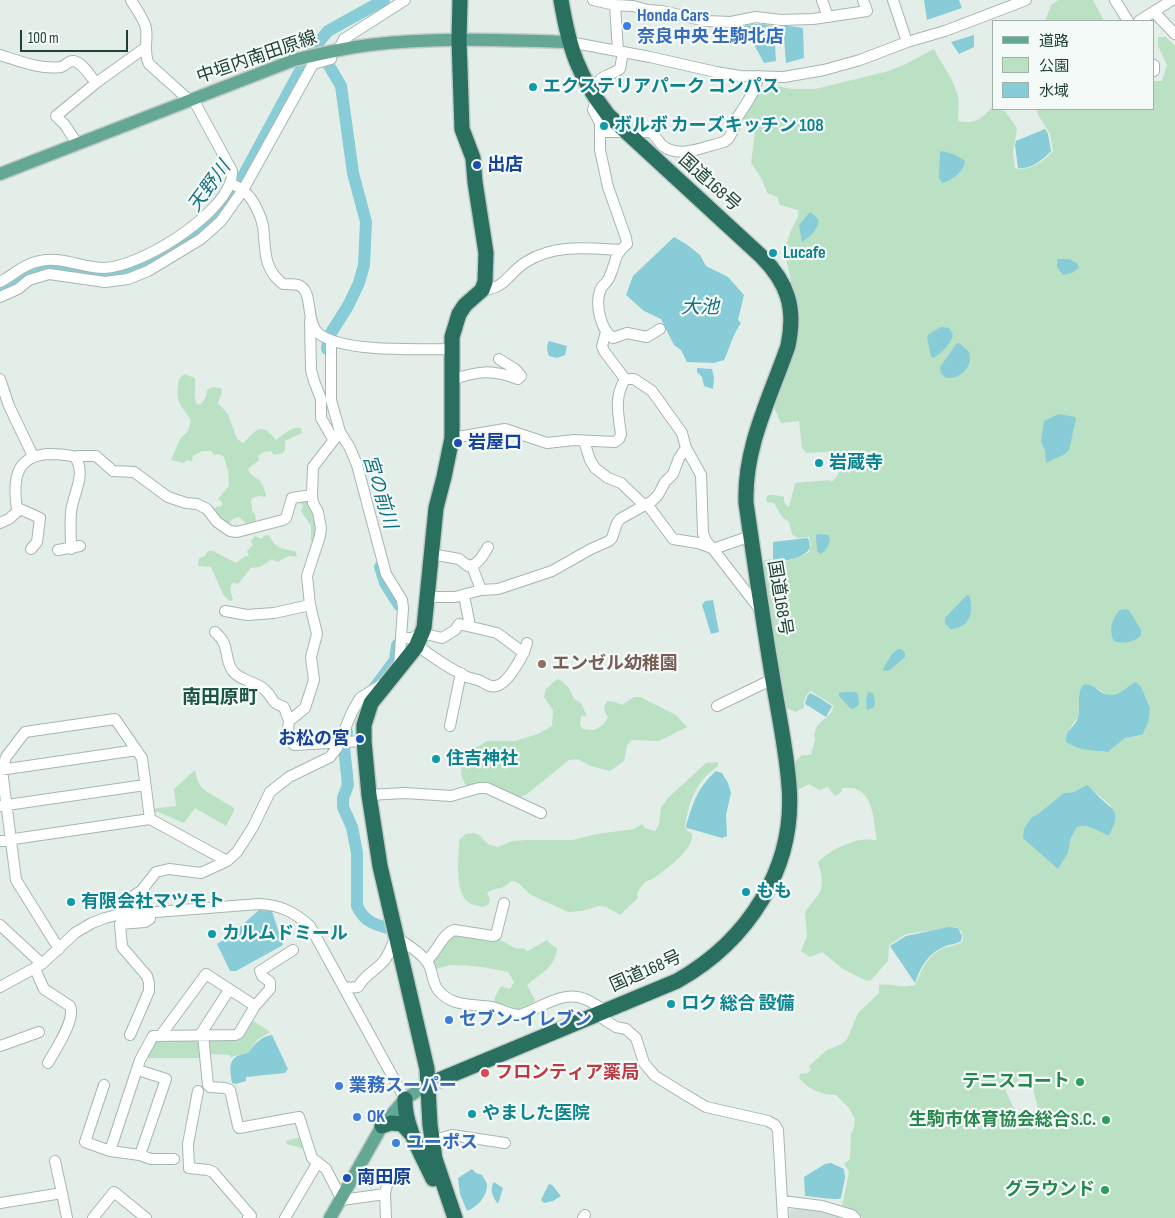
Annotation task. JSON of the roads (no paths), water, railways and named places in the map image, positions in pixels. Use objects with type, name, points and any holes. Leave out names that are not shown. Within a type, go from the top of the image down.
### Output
[{"type":"highway","points":[[455,1218],[435,1159],[427,1069],[380,866],[369,795],[364,725],[359,713],[371,703],[395,674],[420,639],[426,616],[436,508],[452,438],[452,337],[459,314],[465,305],[482,290],[486,282],[486,253],[473,158],[462,129],[459,40],[460,0]]},
{"type":"highway","name":"国道168号","points":[[427,1085],[677,981],[697,970],[714,957],[747,923],[772,882],[787,833],[789,785],[746,503],[746,483],[752,444],[788,346],[791,314],[788,296],[775,270],[762,256],[608,115],[594,97],[579,70],[569,42],[561,0]]},
{"type":"highway","points":[[427,1085],[420,1108],[421,1128],[423,1142],[446,1218]]},
{"type":"highway","points":[[405,1099],[405,1108],[413,1136],[435,1182]]},
{"type":"highway","points":[[382,1126],[391,1123],[402,1124],[413,1136]]},
{"type":"main road","name":"中垣内南田原線","points":[[0,174],[294,60],[370,45],[459,40],[569,42]]},
{"type":"main road","points":[[330,1218],[342,1200],[382,1126],[405,1099],[427,1085]]},
{"type":"street","points":[[0,282],[33,262],[52,259],[94,267],[118,267],[129,264],[184,234],[199,222],[214,206],[230,183],[232,171],[191,100],[149,64],[146,58],[145,24],[131,0]]},
{"type":"street","points":[[0,297],[18,290],[29,280],[49,274],[105,282],[138,276],[201,239],[221,220],[244,190],[312,64],[331,54],[344,39],[405,0]]},
{"type":"street","points":[[594,0],[615,5],[662,11],[706,21],[731,22],[756,17],[781,20],[812,20],[867,11],[863,0]]},
{"type":"street","points":[[822,0],[828,17]]},
{"type":"street","points":[[569,42],[716,72],[784,77],[824,70],[860,60],[908,42],[945,31],[1026,0]]},
{"type":"street","points":[[1115,0],[1127,20]]},
{"type":"street","points":[[897,1],[908,42]]},
{"type":"street","points":[[1141,20],[1166,2]]},
{"type":"street","points":[[615,5],[620,69],[599,79],[593,110],[600,123],[600,150],[608,187],[627,244],[616,256],[609,279],[600,291],[599,310],[603,327],[613,338],[627,333],[647,337],[660,329]]},
{"type":"street","points":[[1154,12],[1175,34]]},
{"type":"street","points":[[78,144],[65,125],[56,116],[96,83],[146,47]]},
{"type":"street","points":[[0,55],[40,66],[62,67],[69,61],[74,61],[79,63],[96,83]]},
{"type":"street","points":[[601,132],[650,132],[664,147],[684,152],[724,142],[729,138],[734,128],[733,124],[756,90],[759,76]]},
{"type":"street","points":[[230,183],[248,194],[261,218],[264,252],[272,272],[283,284],[298,285],[302,288],[308,298],[312,325],[317,332],[328,339],[341,343],[381,347],[451,349]]},
{"type":"street","points":[[482,290],[489,290],[501,284],[524,263],[549,251],[577,248],[620,250]]},
{"type":"street","points":[[22,267],[29,280]]},
{"type":"street","points":[[310,318],[311,370],[321,399],[321,418],[350,448],[357,465],[386,574],[402,600],[401,638],[395,674]]},
{"type":"street","points":[[606,332],[602,346],[604,351],[625,379]]},
{"type":"street","points":[[290,721],[305,708],[314,680],[311,656],[317,634],[310,605],[307,576],[321,528],[318,512],[313,503],[313,467],[336,435],[331,400],[328,339]]},
{"type":"street","points":[[451,380],[490,371],[501,372],[518,379],[521,376],[515,369],[499,359]]},
{"type":"street","points":[[0,379],[9,406],[33,456]]},
{"type":"street","points":[[452,438],[505,428],[547,443],[615,442],[621,434],[618,397],[625,379]]},
{"type":"street","points":[[625,379],[634,379],[652,391],[682,433],[686,448],[700,475],[702,483],[701,511],[703,533],[706,541],[762,612]]},
{"type":"street","points":[[584,441],[590,460],[595,468],[608,478],[622,483],[646,505],[673,539],[698,543],[712,548],[751,536]]},
{"type":"street","points":[[428,597],[464,595],[482,590],[498,589],[552,571],[609,541],[620,519],[646,505],[658,495],[665,482],[673,474],[679,458],[686,448]]},
{"type":"street","points":[[17,510],[15,486],[22,464],[33,456],[68,454],[75,458],[80,469],[80,477],[72,504],[76,548],[58,550]]},
{"type":"street","points":[[75,458],[78,456],[96,456],[113,471],[134,472],[168,497],[186,503],[197,504],[207,509],[217,522],[230,531],[237,532],[283,520],[286,518],[292,498],[312,495]]},
{"type":"street","points":[[0,523],[17,510],[23,509],[36,515],[41,520],[37,542],[31,549]]},
{"type":"street","points":[[431,554],[459,559],[468,566],[472,566],[478,563],[488,548]]},
{"type":"street","points":[[472,566],[482,590]]},
{"type":"street","points":[[464,595],[470,626]]},
{"type":"street","points":[[226,611],[247,614],[274,613],[310,605]]},
{"type":"street","points":[[401,638],[442,638],[459,624],[498,633],[526,648],[504,683],[491,687],[461,673],[428,654],[420,639]]},
{"type":"street","points":[[216,632],[223,638],[228,660],[235,674],[265,689],[272,701],[284,707],[290,721],[287,738],[294,745],[364,741]]},
{"type":"street","points":[[450,726],[461,673]]},
{"type":"street","points":[[717,706],[773,679]]},
{"type":"street","points":[[117,915],[129,899],[142,890],[156,872],[169,869],[201,873],[227,861],[237,852],[253,827],[270,792],[289,777],[330,757],[359,713]]},
{"type":"street","points":[[58,949],[16,880],[12,839],[4,805],[1,770],[6,757],[26,732],[115,719],[142,758],[150,819]]},
{"type":"street","points":[[1,770],[138,750]]},
{"type":"street","points":[[4,805],[145,785]]},
{"type":"street","points":[[369,795],[405,793],[451,796],[479,788],[487,788],[541,813]]},
{"type":"street","points":[[0,840],[150,819],[227,861]]},
{"type":"street","points":[[426,961],[433,956],[450,931],[493,936],[496,934],[504,903]]},
{"type":"street","points":[[0,987],[38,966],[76,933],[92,923],[105,918],[117,915],[259,904],[281,907],[300,917],[310,926],[405,1099]]},
{"type":"street","points":[[130,1035],[148,991],[149,983],[147,976],[122,947],[120,924],[145,922],[150,919],[150,913]]},
{"type":"street","points":[[0,925],[38,966],[44,989],[70,1006],[72,1010],[68,1026],[48,1063]]},
{"type":"street","points":[[345,988],[358,987],[364,978],[381,964],[386,958],[396,936],[426,961],[433,983],[439,991],[453,1002],[492,1007],[520,1016],[564,996],[573,996],[587,1000],[616,1027],[626,1029],[636,1038],[644,1063],[655,1076],[706,1107],[768,1120],[775,1125],[778,1130],[782,1218]]},
{"type":"street","points":[[110,1152],[140,1060],[153,1036],[235,1035],[270,989],[270,982],[262,976],[260,971],[293,950]]},
{"type":"street","points":[[161,1036],[206,974],[228,990],[256,1006]]},
{"type":"street","points":[[228,990],[201,1035],[208,1085],[210,1087],[230,1090],[239,1128],[299,1117],[312,1158],[326,1169],[342,1200],[385,1194]]},
{"type":"street","points":[[0,1046],[38,1032]]},
{"type":"street","points":[[138,1070],[166,1079],[140,1155]]},
{"type":"street","points":[[104,1085],[85,1142],[110,1152],[140,1155],[151,1159],[174,1159]]},
{"type":"street","points":[[198,1092],[188,1144],[189,1168],[213,1172],[250,1216],[248,1218]]},
{"type":"street","points":[[432,1141],[452,1135],[505,1143]]},
{"type":"street","points":[[55,1160],[67,1218]]},
{"type":"street","points":[[285,1218],[318,1162]]},
{"type":"street","points":[[386,1218],[385,1194],[389,1175]]},
{"type":"street","points":[[92,1218],[114,1192],[146,1218]]},
{"type":"street","points":[[0,1203],[62,1194]]},
{"type":"street","points":[[782,1201],[822,1206],[852,1215],[855,1218]]},
{"type":"water","points":[[924,0],[959,0],[962,8],[927,20]]},
{"type":"water","points":[[752,24],[774,26],[776,61],[764,63],[744,26]]},
{"type":"water","points":[[783,25],[803,28],[804,58],[786,63]]},
{"type":"water","points":[[974,35],[974,47],[959,54],[951,42]]},
{"type":"water","points":[[1045,129],[1048,134],[1051,151],[1036,164],[1018,168],[1016,141]]},
{"type":"water","points":[[940,151],[953,154],[965,161],[963,168],[957,175],[942,183],[939,178]]},
{"type":"water","points":[[810,212],[818,219],[817,226],[811,235],[802,242],[799,225]]},
{"type":"water","name":"大池","points":[[674,237],[700,255],[706,266],[728,277],[744,295],[738,320],[741,323],[724,360],[714,363],[687,362],[681,350],[674,345],[661,319],[644,311],[626,295],[633,276]]},
{"type":"water","points":[[1058,259],[1069,259],[1078,264],[1079,268],[1072,273],[1063,275],[1057,267]]},
{"type":"water","points":[[941,327],[949,328],[953,334],[946,348],[933,358],[927,337]]},
{"type":"water","points":[[549,341],[567,346],[565,355],[557,358],[549,356],[547,345]]},
{"type":"water","points":[[957,343],[969,352],[968,367],[961,374],[946,378],[941,373],[940,367]]},
{"type":"water","points":[[697,368],[712,369],[714,377],[713,389],[704,386]]},
{"type":"water","points":[[1059,414],[1075,417],[1076,419],[1069,450],[1065,454],[1046,463],[1045,451],[1041,441],[1044,421]]},
{"type":"water","points":[[817,534],[828,535],[830,540],[825,551],[821,554],[817,551]]},
{"type":"water","points":[[807,538],[810,548],[804,554],[789,560],[773,561],[773,542]]},
{"type":"water","points":[[969,595],[971,601],[969,618],[962,626],[950,629],[945,623],[945,618]]},
{"type":"water","points":[[713,600],[719,632],[711,634],[702,605],[705,601]]},
{"type":"water","points":[[1120,610],[1129,610],[1141,630],[1141,635],[1135,640],[1128,642],[1114,641],[1111,633],[1113,620]]},
{"type":"water","points":[[898,649],[905,653],[905,657],[890,670],[884,671],[883,669],[892,654]]},
{"type":"water","points":[[1136,682],[1141,687],[1150,708],[1148,723],[1142,735],[1125,738],[1108,752],[1092,751],[1070,745],[1066,742],[1067,733],[1078,717],[1079,697],[1083,685],[1091,685],[1103,693],[1114,695]]},
{"type":"water","points":[[868,692],[873,693],[875,702],[874,707],[867,710],[866,700]]},
{"type":"water","points":[[810,693],[832,706],[826,717],[805,704]]},
{"type":"water","points":[[839,693],[858,694],[859,704],[854,709],[850,708],[839,696]]},
{"type":"water","points":[[716,771],[722,773],[731,793],[726,815],[727,836],[722,838],[687,828],[686,826],[700,790]]},
{"type":"water","points":[[1087,785],[1114,812],[1116,816],[1113,827],[1109,835],[1107,835],[1088,827],[1077,827],[1071,838],[1068,853],[1058,869],[1023,838],[1024,829],[1031,818],[1064,793],[1074,792]]},
{"type":"water","points":[[259,910],[272,911],[283,945],[236,971],[230,971],[217,944],[230,936]]},
{"type":"water","points":[[949,927],[958,928],[962,936],[961,941],[934,952],[923,966],[915,983],[890,946],[906,936]]},
{"type":"water","points":[[272,1035],[288,1069],[285,1073],[246,1077],[246,1081],[236,1084],[232,1083],[230,1068],[232,1061],[238,1055],[249,1052],[261,1039]]},
{"type":"water","points":[[831,1163],[844,1169],[845,1178],[841,1198],[829,1199],[805,1196],[804,1177],[825,1164]]},
{"type":"water","points":[[472,1169],[482,1175],[487,1186],[480,1202],[467,1211],[460,1194],[458,1178]]},
{"type":"water","points":[[494,1182],[503,1188],[498,1204],[492,1193]]},
{"type":"water","points":[[549,1184],[561,1196],[553,1201],[544,1203],[541,1200]]},
{"type":"waterway","name":"天野川","points":[[0,290],[29,272],[46,267],[60,267],[97,275],[127,273],[160,257],[197,233],[218,215],[235,191],[309,54],[328,31],[384,0]]},
{"type":"waterway","name":"宮の前川","points":[[317,45],[341,86],[353,173],[366,222],[364,265],[359,283],[348,306],[329,336],[327,349]]},
{"type":"waterway","name":"宮の前川","points":[[380,567],[385,583],[399,605]]},
{"type":"waterway","name":"宮の前川","points":[[370,694],[395,660],[397,645]]},
{"type":"waterway","name":"宮の前川","points":[[347,732],[344,747],[348,785],[343,798],[343,807],[352,827],[357,853],[357,906],[367,919],[375,924],[391,929]]},
{"type":"place","name":"Honda Cars 奈良中央 生駒北店","points":[[627,26]]},
{"type":"place","name":"エクステリアパーク コンパス","points":[[533,87]]},
{"type":"place","name":"ボルボ カーズキッチン 108","points":[[604,126]]},
{"type":"place","name":"出店","points":[[477,165]]},
{"type":"place","name":"Lucafe","points":[[773,253]]},
{"type":"place","name":"岩屋口","points":[[458,443]]},
{"type":"place","name":"岩蔵寺","points":[[819,463]]},
{"type":"place","name":"エンゼル幼稚園","points":[[542,664]]},
{"type":"place","name":"お松の宮","points":[[360,739]]},
{"type":"place","name":"住吉神社","points":[[436,759]]},
{"type":"place","name":"もも","points":[[746,892]]},
{"type":"place","name":"有限会社マツモト","points":[[71,902]]},
{"type":"place","name":"カルムドミール","points":[[212,934]]},
{"type":"place","name":"ロク 総合 設備","points":[[671,1004]]},
{"type":"place","name":"セブン-イレブン","points":[[449,1020]]},
{"type":"place","name":"フロンティア薬局","points":[[485,1073]]},
{"type":"place","name":"テニスコート","points":[[1080,1082]]},
{"type":"place","name":"業務スーパー","points":[[339,1086]]},
{"type":"place","name":"やました医院","points":[[472,1114]]},
{"type":"place","name":"OK","points":[[357,1117]]},
{"type":"place","name":"生駒市体育協会総合S.C.","points":[[1106,1120]]},
{"type":"place","name":"ユーポス","points":[[396,1143]]},
{"type":"place","name":"南田原","points":[[347,1178]]},
{"type":"place","name":"グラウンド","points":[[1105,1190]]},
{"type":"district","name":"南田原町","points":[[220,698]]}]
